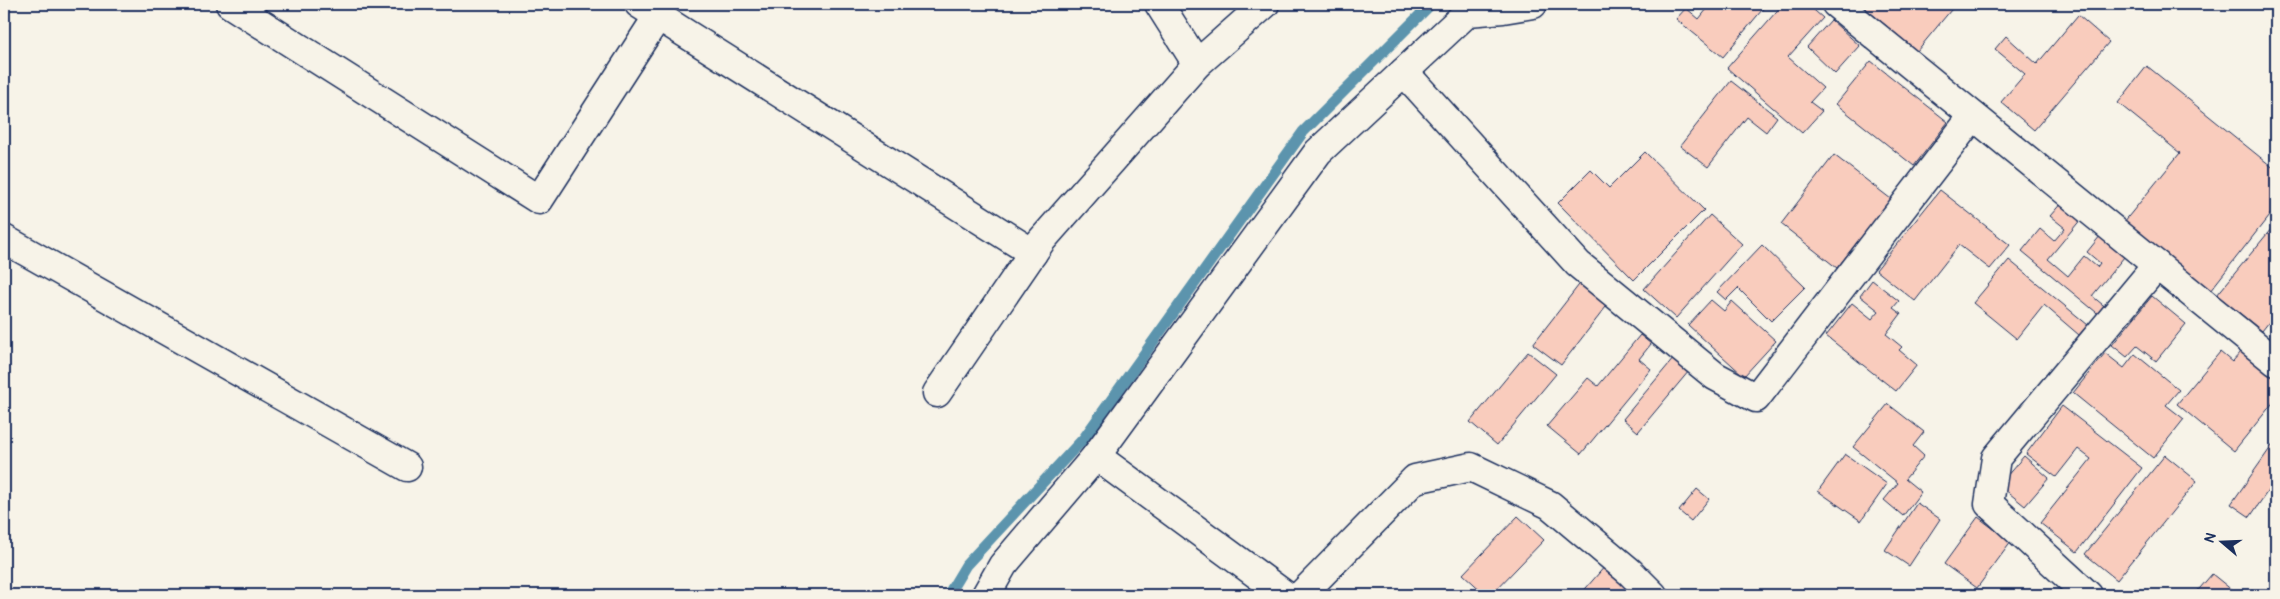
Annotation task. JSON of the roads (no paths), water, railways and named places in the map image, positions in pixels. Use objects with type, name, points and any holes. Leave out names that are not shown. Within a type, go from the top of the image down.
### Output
[{"type":"street","points":[[230,4],[539,200],[649,10],[1033,253]]},
{"type":"street","points":[[1159,4],[1197,64]]},
{"type":"street","points":[[937,393],[1041,241],[1197,64],[1265,4]]},
{"type":"street","points":[[986,595],[1003,565],[1096,456],[1318,152],[1468,12],[1533,4]]},
{"type":"street","points":[[1836,4],[2276,362]]},
{"type":"street","points":[[1404,72],[1578,264],[1716,376],[1756,398],[1973,116]]},
{"type":"street","points":[[4,239],[408,467]]},
{"type":"street","points":[[2088,595],[1989,504],[1996,458],[2157,265]]},
{"type":"street","points":[[1096,456],[1285,595]]},
{"type":"street","points":[[1301,595],[1415,479],[1471,467],[1550,505],[1630,572],[1653,595]]},
{"type":"waterway","points":[[948,595],[966,565],[1084,438],[1303,132],[1431,4]]}]
